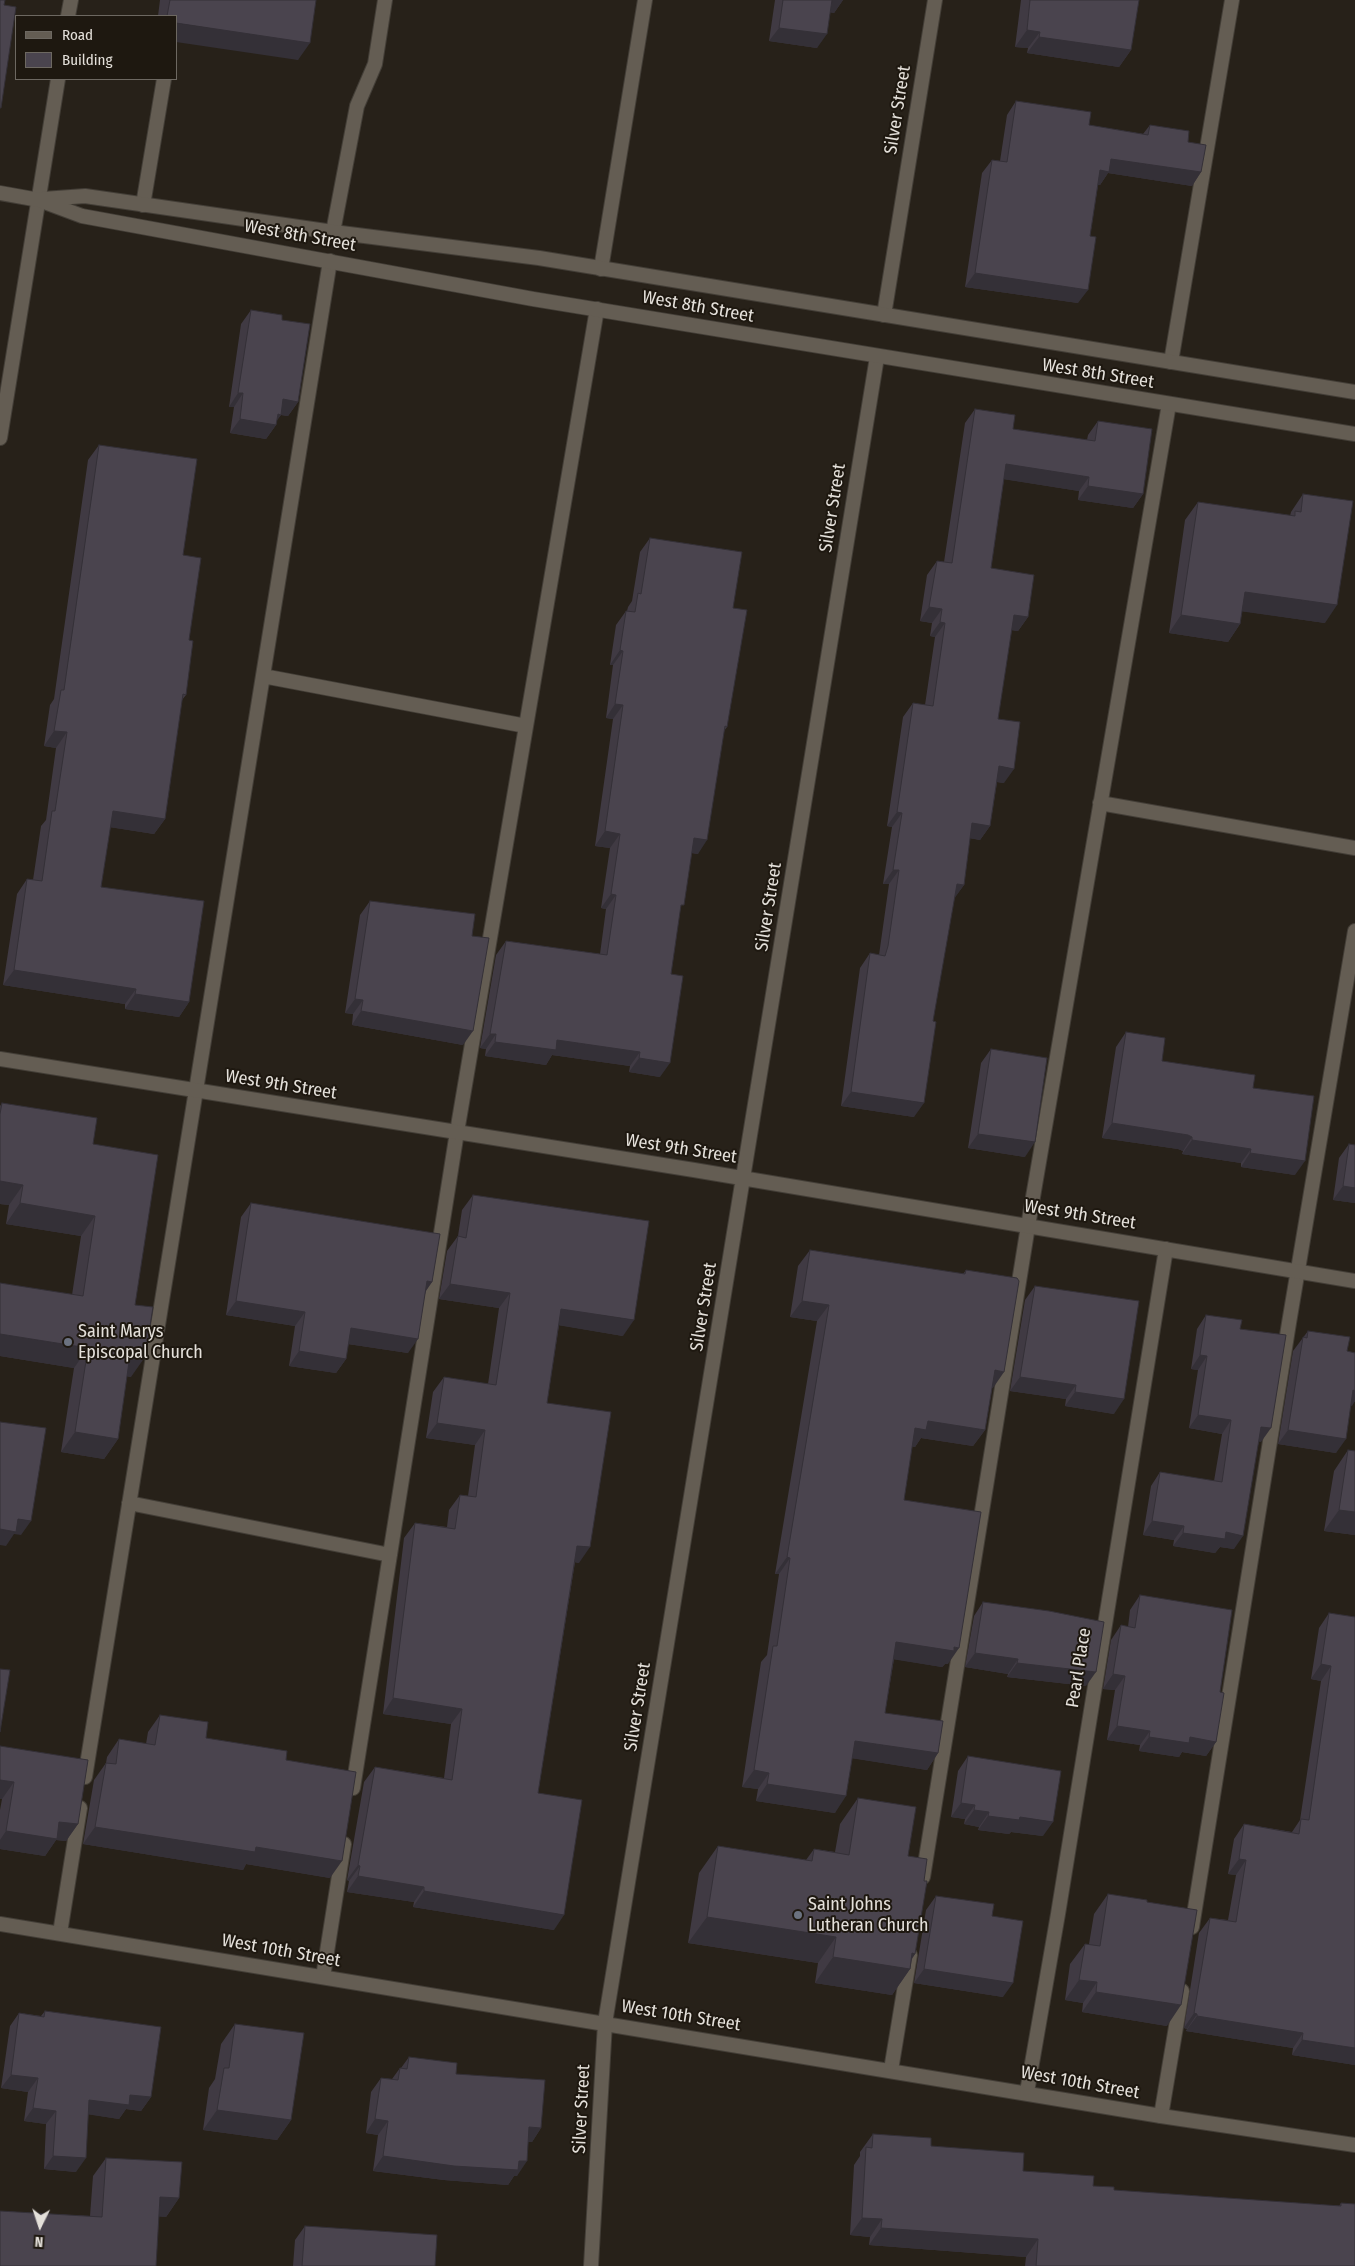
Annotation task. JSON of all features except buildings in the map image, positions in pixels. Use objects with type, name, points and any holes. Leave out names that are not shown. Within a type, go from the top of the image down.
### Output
[{"type":"street","points":[[68,15],[71,0]]},
{"type":"street","points":[[333,232],[357,106],[375,64],[385,0]]},
{"type":"street","points":[[601,268],[645,0]]},
{"type":"street","name":"Silver Street","points":[[884,315],[936,0]]},
{"type":"street","points":[[1171,362],[1232,0]]},
{"type":"street","points":[[0,438],[40,200],[58,80]]},
{"type":"street","points":[[143,205],[164,80]]},
{"type":"street","name":"West 8th Street","points":[[0,193],[40,200],[82,216],[597,310],[1355,434]]},
{"type":"street","name":"West 8th Street","points":[[40,200],[85,196],[333,232],[539,258],[1355,392]]},
{"type":"street","points":[[60,1933],[330,261]]},
{"type":"street","points":[[350,1806],[457,1132],[597,310]]},
{"type":"street","name":"Silver Street","points":[[591,2266],[605,2023],[877,357]]},
{"type":"street","points":[[921,1889],[1028,1226],[1169,404]]},
{"type":"street","points":[[263,676],[526,726]]},
{"type":"street","points":[[1100,803],[1355,848]]},
{"type":"street","points":[[1189,1943],[1297,1271],[1355,931]]},
{"type":"street","name":"West 9th Street","points":[[0,1059],[744,1179],[1355,1281]]},
{"type":"street","name":"Pearl Place","points":[[1027,2092],[1058,1914],[1166,1249]]},
{"type":"street","points":[[129,1503],[390,1554]]},
{"type":"street","points":[[323,1977],[346,1826]]},
{"type":"street","name":"West 10th Street","points":[[0,1924],[1027,2092],[1161,2116],[1355,2145]]},
{"type":"street","points":[[891,2070],[913,1938]]},
{"type":"street","points":[[1161,2116],[1184,1972]]},
{"type":"place","name":"Saint Marys Episcopal Church","points":[[68,1342]]},
{"type":"place","name":"Saint Johns Lutheran Church","points":[[798,1915]]}]
